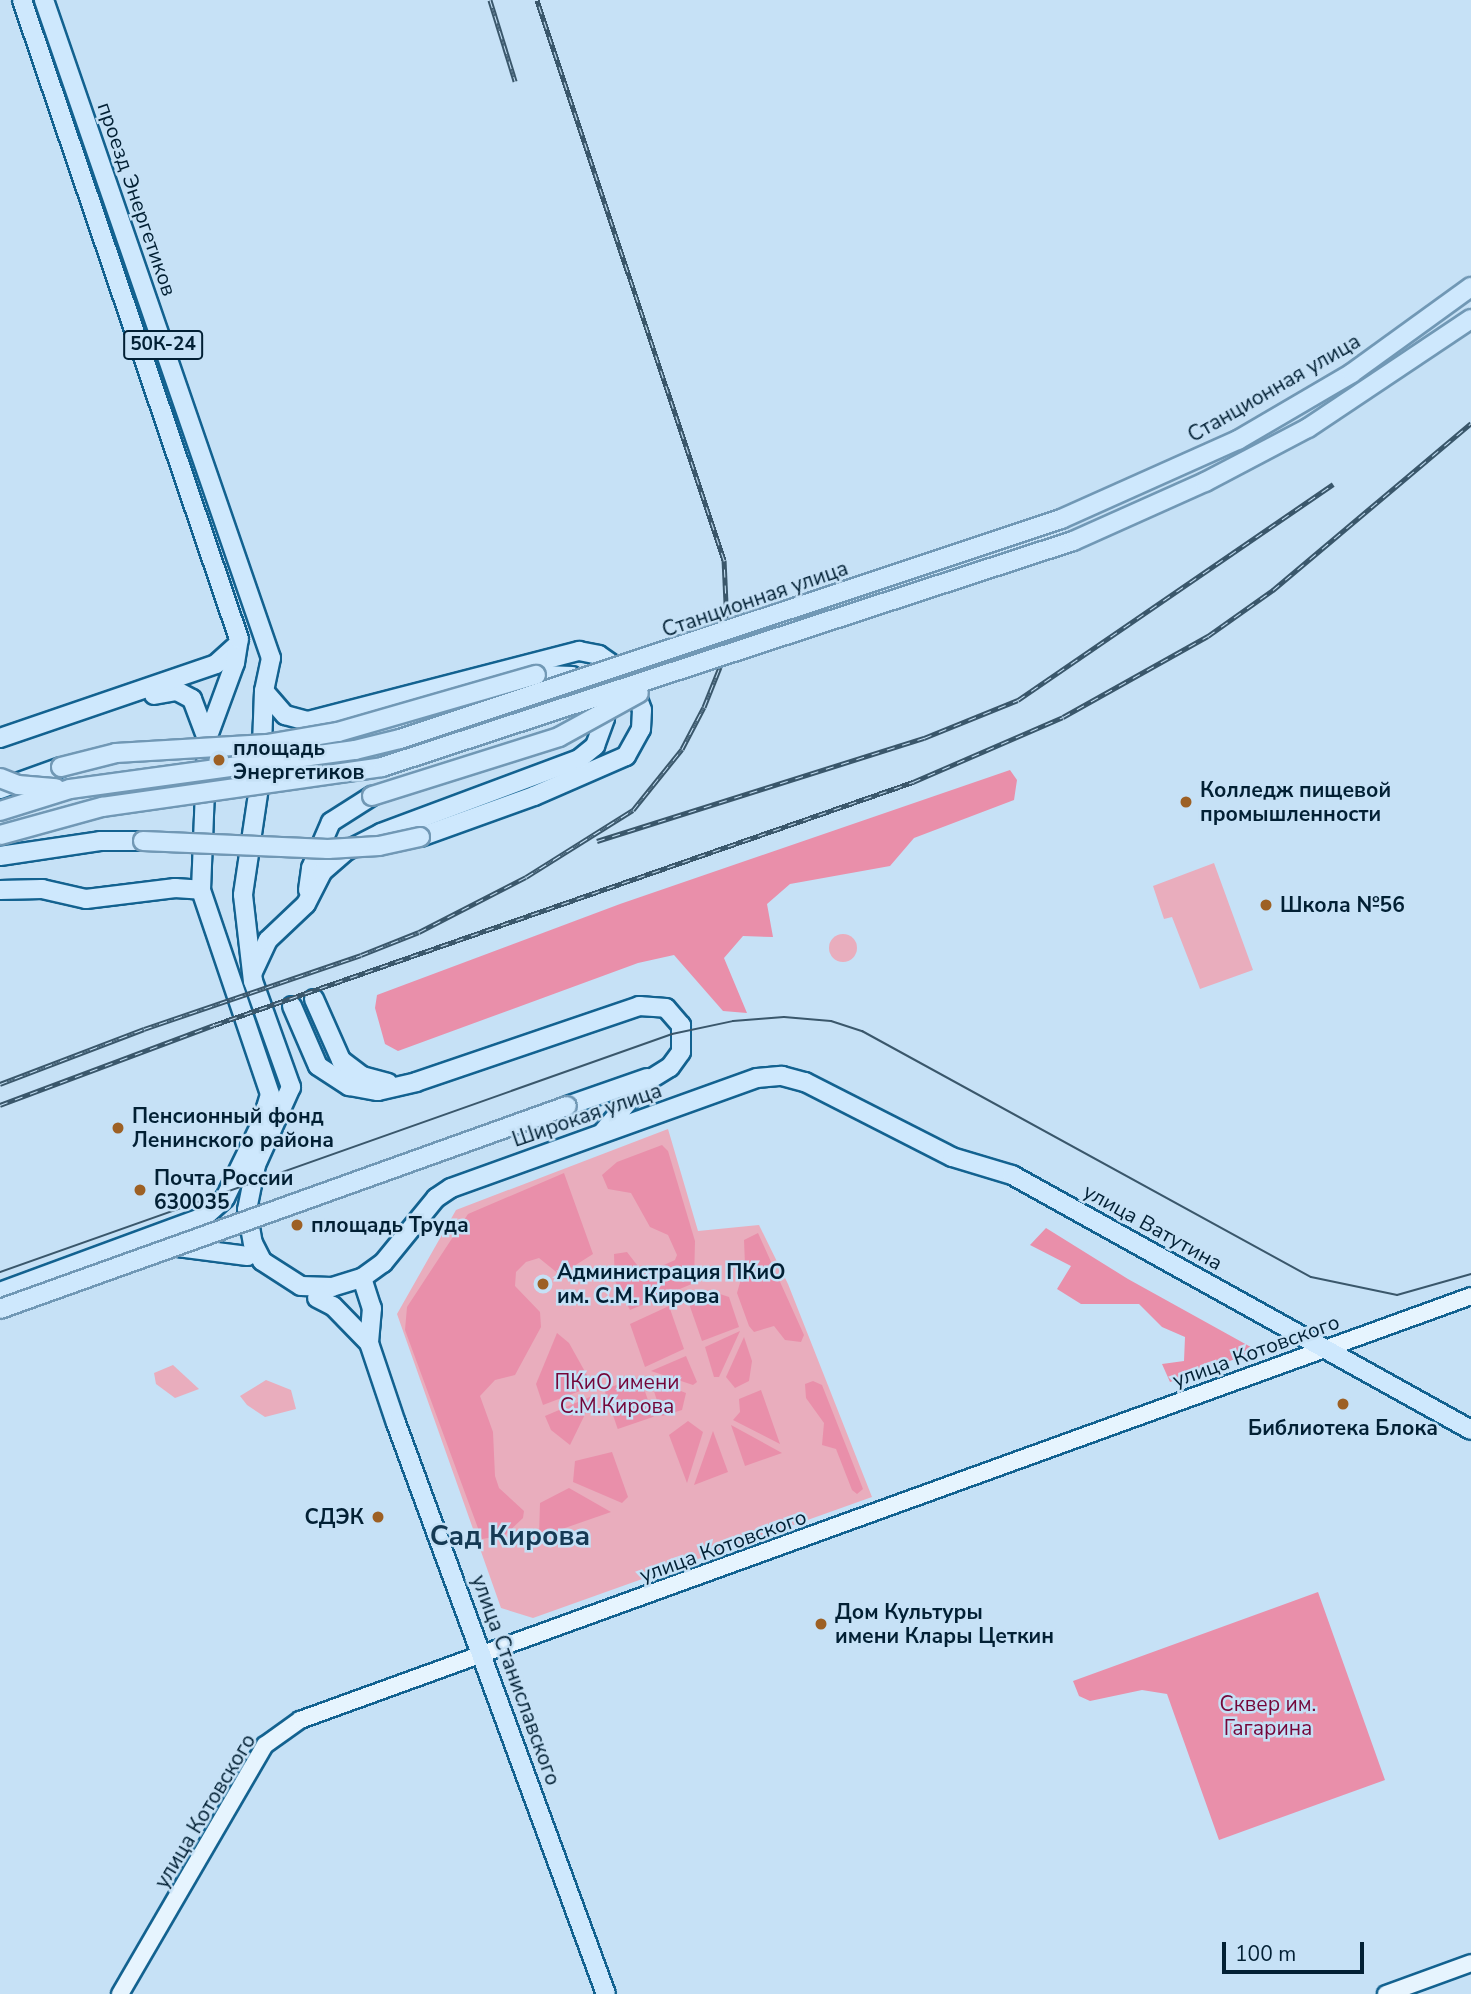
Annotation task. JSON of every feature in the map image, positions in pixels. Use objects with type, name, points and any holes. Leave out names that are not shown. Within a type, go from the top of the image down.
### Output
[{"type":"main road","name":"50К-24","points":[[22,0],[238,642]]},
{"type":"main road","name":"проезд Энергетиков","points":[[44,0],[271,658],[264,691]]},
{"type":"main road","name":"Станционная улица","points":[[0,811],[70,789],[377,745],[1061,519],[1238,440],[1352,373],[1471,287]]},
{"type":"main road","name":"Станционная улица","points":[[0,835],[88,809],[382,767],[1073,541],[1157,504],[1308,428],[1471,319]]},
{"type":"main road","points":[[0,1292],[204,1217],[225,1198],[243,1163],[270,1094],[201,890],[208,739],[238,642]]},
{"type":"main road","points":[[0,737],[216,664],[238,642]]},
{"type":"main road","points":[[0,856],[100,841],[328,849],[379,846],[420,837],[615,764],[635,746],[642,710],[629,677],[599,655],[579,651],[554,655],[322,720],[297,721],[285,715],[264,691]]},
{"type":"main road","points":[[306,904],[311,868],[321,839],[331,822],[372,796],[559,737],[678,671]]},
{"type":"main road","points":[[0,789],[61,766],[116,753],[267,744],[326,734],[536,675],[572,676],[594,690],[605,718],[595,746],[579,759],[381,833],[346,851],[323,872],[306,904],[273,933],[252,975],[291,1087],[256,1165],[247,1210],[253,1243],[262,1261],[301,1286],[332,1287],[364,1282]]},
{"type":"main road","points":[[0,750],[26,738],[177,691],[192,699],[208,739]]},
{"type":"main road","name":"50К-24","points":[[252,975],[243,895],[261,774],[264,691]]},
{"type":"main road","points":[[0,778],[19,785],[70,789]]},
{"type":"main road","points":[[0,890],[42,888],[86,899],[175,888],[201,890]]},
{"type":"main road","points":[[313,999],[333,1048],[350,1068],[374,1080],[416,1082]]},
{"type":"main road","points":[[0,1309],[653,1076],[670,1068],[684,1044],[677,1019],[666,1008],[651,1005],[623,1010],[416,1082],[367,1090],[330,1078],[309,1051],[292,1006]]},
{"type":"main road","points":[[596,1137],[653,1076]]},
{"type":"main road","name":"Широкая улица","points":[[364,1282],[390,1268],[405,1239],[436,1198],[451,1188],[757,1078],[782,1076],[805,1082]]},
{"type":"main road","name":"улица Ватутина","points":[[805,1082],[952,1157],[1012,1175],[1471,1430]]},
{"type":"main road","points":[[243,1163],[235,1213],[252,1266],[281,1288],[317,1298],[332,1306],[369,1343]]},
{"type":"main road","points":[[0,1304],[174,1246],[247,1256]]},
{"type":"main road","points":[[317,1298],[364,1282]]},
{"type":"main road","points":[[364,1282],[372,1308],[369,1343]]},
{"type":"main road","name":"улица Котовского","points":[[120,1994],[265,1745],[300,1720],[482,1657],[1471,1296]]},
{"type":"main road","name":"улица Станиславского","points":[[369,1343],[606,1994]]},
{"type":"main road","points":[[1386,1994],[1471,1963]]},
{"type":"green space","points":[[1010,770],[1017,780],[1014,800],[914,838],[890,866],[790,884],[767,904],[773,937],[743,936],[724,958],[747,1013],[723,1011],[674,955],[638,963],[398,1051],[385,1044],[375,1008],[377,995],[620,904]]},
{"type":"green space","points":[[1214,863],[1253,970],[1200,989],[1172,917],[1164,919],[1153,886]]},
{"type":"green space","points":[[843,934],[853,938],[857,948],[853,958],[843,962],[833,958],[829,948],[833,938]]},
{"type":"green space","name":"ПКиО имени С.М.Кирова","points":[[668,1129],[698,1231],[759,1225],[788,1284],[872,1497],[533,1618],[501,1608],[397,1314],[456,1210]]},
{"type":"green space","points":[[662,1145],[668,1151],[695,1241],[694,1283],[630,1310],[615,1281],[614,1254],[627,1252],[644,1274],[675,1260],[677,1255],[668,1235],[650,1227],[631,1193],[608,1189],[602,1175],[617,1162]]},
{"type":"green space","points":[[564,1173],[593,1254],[560,1275],[539,1258],[526,1262],[516,1272],[515,1286],[540,1312],[541,1327],[515,1375],[495,1380],[480,1396],[493,1432],[495,1476],[499,1488],[524,1511],[523,1518],[505,1535],[482,1539],[405,1330],[407,1307],[468,1214]]},
{"type":"green space","points":[[1046,1228],[1128,1279],[1258,1351],[1170,1382],[1162,1364],[1184,1361],[1185,1337],[1162,1327],[1139,1304],[1081,1304],[1057,1289],[1071,1266],[1030,1245]]},
{"type":"green space","points":[[758,1233],[804,1335],[801,1342],[785,1340],[774,1326],[754,1332],[749,1326],[737,1293],[745,1265],[744,1240]]},
{"type":"green space","points":[[711,1291],[729,1297],[739,1327],[702,1341],[687,1298]]},
{"type":"green space","points":[[669,1306],[684,1349],[645,1367],[630,1324]]},
{"type":"green space","points":[[740,1331],[719,1377],[714,1377],[705,1347]]},
{"type":"green space","points":[[557,1333],[569,1343],[593,1386],[543,1405],[536,1384]]},
{"type":"green space","points":[[744,1337],[752,1361],[749,1381],[735,1388],[726,1377]]},
{"type":"green space","points":[[686,1356],[697,1382],[693,1385],[651,1371]]},
{"type":"green space","points":[[173,1365],[199,1389],[175,1398],[156,1384],[154,1373]]},
{"type":"green space","points":[[640,1377],[654,1417],[618,1429],[604,1389]]},
{"type":"green space","points":[[650,1379],[686,1393],[682,1410],[662,1416]]},
{"type":"green space","points":[[266,1380],[291,1390],[296,1409],[265,1417],[247,1405],[240,1396]]},
{"type":"green space","points":[[813,1381],[822,1385],[863,1489],[857,1494],[852,1490],[836,1449],[822,1445],[824,1423],[806,1398],[805,1384]]},
{"type":"green space","points":[[761,1390],[780,1444],[733,1420],[740,1412],[739,1399]]},
{"type":"green space","points":[[592,1396],[570,1445],[551,1430],[545,1416]]},
{"type":"green space","points":[[688,1421],[703,1432],[687,1483],[669,1435]]},
{"type":"green space","points":[[731,1425],[782,1453],[745,1466]]},
{"type":"green space","points":[[713,1431],[728,1472],[694,1485]]},
{"type":"green space","points":[[612,1452],[628,1497],[622,1503],[573,1482],[575,1461]]},
{"type":"green space","points":[[569,1488],[611,1512],[539,1537],[540,1503]]},
{"type":"green space","name":"Сквер им. Гагарина","points":[[1318,1592],[1385,1780],[1219,1840],[1167,1694],[1142,1690],[1090,1701],[1079,1696],[1073,1681]]},
{"type":"tram line","points":[[0,1272],[672,1034],[733,1021],[784,1017],[831,1021],[862,1031],[1311,1277],[1397,1295],[1471,1274]]},
{"type":"railway","points":[[490,0],[515,81]]},
{"type":"railway","points":[[0,1084],[144,1029],[361,955],[419,932],[526,877],[633,810],[682,749],[704,707],[720,667],[727,625],[724,560],[537,0]]},
{"type":"railway","points":[[0,1105],[214,1025],[913,782],[1063,717],[1208,636],[1273,590],[1471,423]]},
{"type":"railway","points":[[597,841],[924,738],[1018,700],[1333,484]]},
{"type":"place","name":"площадь Энергетиков","points":[[219,760]]},
{"type":"place","name":"Колледж пищевой промышленности","points":[[1186,802]]},
{"type":"place","name":"Школа №56","points":[[1266,905]]},
{"type":"place","name":"Пенсионный фонд Ленинского района","points":[[118,1128]]},
{"type":"place","name":"Почта России 630035","points":[[140,1190]]},
{"type":"place","name":"площадь Труда","points":[[297,1225]]},
{"type":"place","name":"Администрация ПКиО им. С.М. Кирова","points":[[543,1284]]},
{"type":"place","name":"Библиотека Блока","points":[[1343,1404]]},
{"type":"place","name":"СДЭК","points":[[378,1517]]},
{"type":"place","name":"Дом Культуры имени Клары Цеткин","points":[[821,1624]]},
{"type":"district","name":"Сад Кирова","points":[[510,1536]]}]
